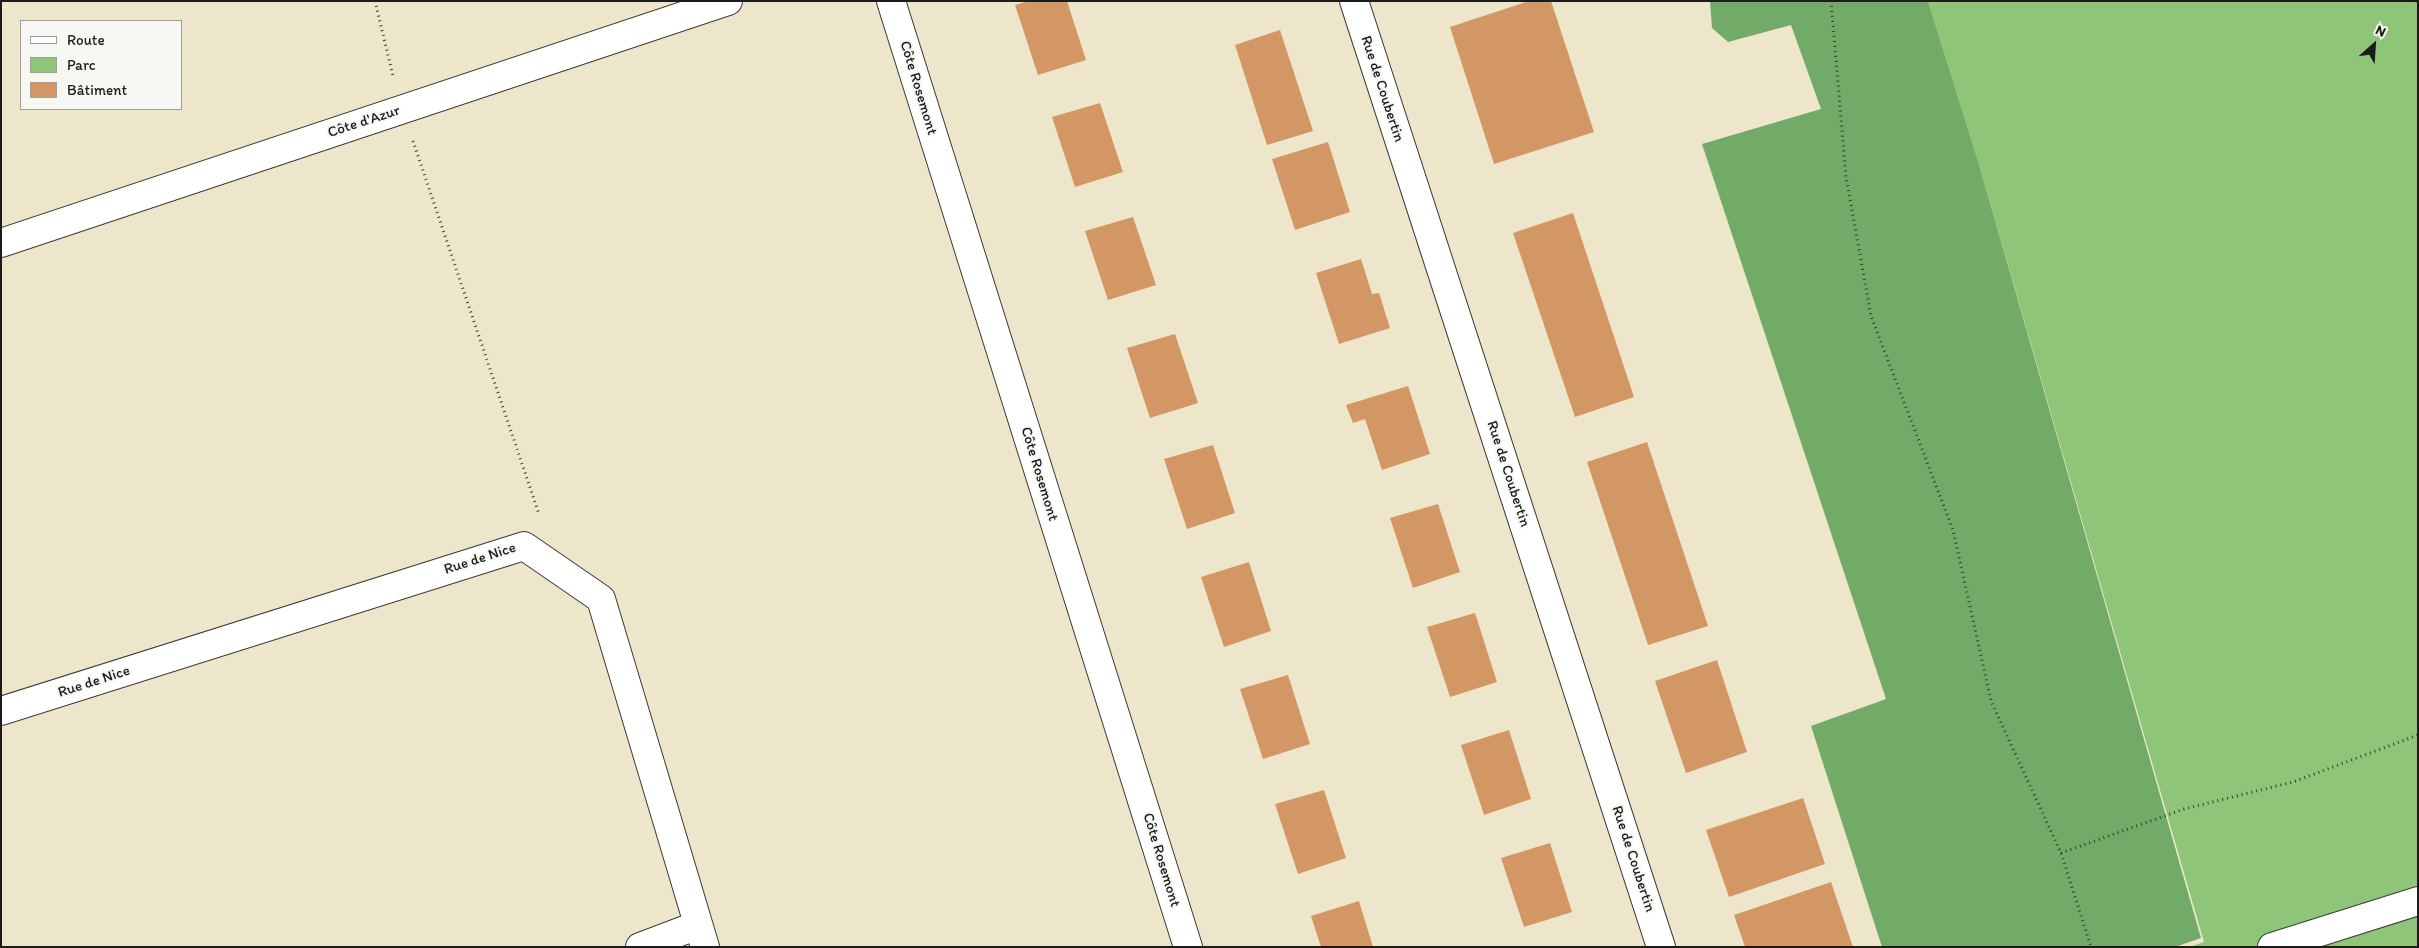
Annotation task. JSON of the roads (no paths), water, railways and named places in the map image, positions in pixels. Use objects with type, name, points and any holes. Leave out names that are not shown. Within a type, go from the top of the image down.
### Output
[{"type":"street","name":"Côte d'Azur","points":[[1,244],[728,1]]},
{"type":"street","name":"Côte Rosemont","points":[[891,1],[1188,947]]},
{"type":"street","name":"Rue de Coubertin","points":[[1354,1],[1661,947]]},
{"type":"street","name":"Rue de Nice","points":[[1,711],[524,546],[601,599],[701,936]]},
{"type":"street","points":[[2272,947],[2418,901]]},
{"type":"street","points":[[640,947],[701,936]]}]
